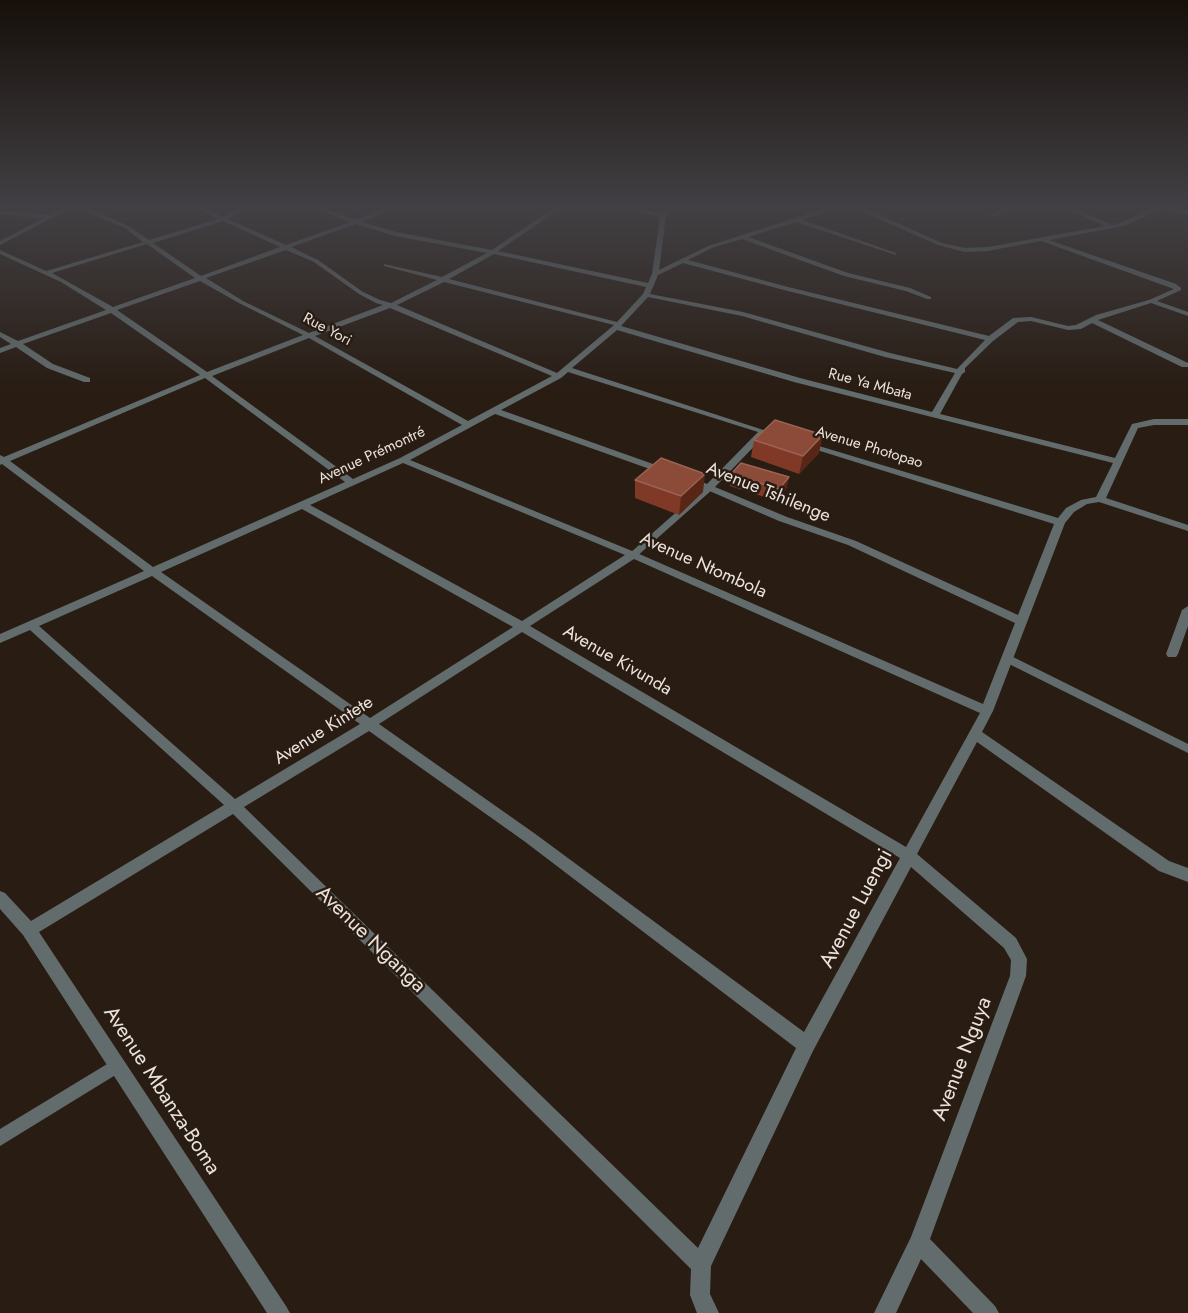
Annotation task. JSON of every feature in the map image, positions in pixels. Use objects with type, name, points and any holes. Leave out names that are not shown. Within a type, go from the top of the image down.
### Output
[{"type":"street","points":[[36,268],[112,310],[206,375],[352,483]]},
{"type":"street","points":[[46,273],[62,268]]},
{"type":"street","name":"Rue Yori","points":[[186,268],[241,302],[310,336],[469,425]]},
{"type":"street","points":[[0,351],[228,268]]},
{"type":"street","points":[[328,268],[367,297],[558,376]]},
{"type":"street","name":"Rue Ya Mbata","points":[[404,268],[617,325],[796,380],[1119,462]]},
{"type":"street","points":[[1,460],[206,375],[388,304],[404,300],[462,268]]},
{"type":"street","points":[[559,268],[961,372]]},
{"type":"street","name":"Avenue Prémontré","points":[[0,639],[403,460],[558,376],[617,325],[648,290],[655,268]]},
{"type":"street","points":[[655,274],[667,268]]},
{"type":"street","points":[[708,268],[786,290],[990,339]]},
{"type":"street","points":[[828,268],[846,275],[908,289],[929,298]]},
{"type":"street","points":[[934,416],[962,367],[990,339],[1019,319],[1031,319],[1073,328],[1178,291],[1177,287],[1124,268]]},
{"type":"street","points":[[1151,301],[1188,314]]},
{"type":"street","points":[[1091,320],[1185,365]]},
{"type":"street","points":[[0,334],[50,366],[87,380]]},
{"type":"street","points":[[568,369],[786,439]]},
{"type":"street","name":"Avenue Tshilenge","points":[[495,411],[710,487],[783,519],[852,543],[1022,621]]},
{"type":"street","points":[[1100,499],[1135,426],[1154,422],[1188,422]]},
{"type":"street","points":[[710,487],[763,432]]},
{"type":"street","name":"Avenue Photopao","points":[[797,442],[1060,522]]},
{"type":"street","points":[[1,460],[152,572],[529,837],[807,1045]]},
{"type":"street","name":"Avenue Ntombola","points":[[403,460],[633,555],[987,711]]},
{"type":"street","points":[[1060,522],[1070,510],[1084,502],[1100,499],[1188,528]]},
{"type":"street","name":"Avenue Kivunda","points":[[302,505],[523,627],[909,856]]},
{"type":"street","name":"Avenue Luengi","points":[[708,1313],[700,1295],[701,1265],[807,1045],[987,711],[1060,522]]},
{"type":"street","name":"Avenue Kintete","points":[[29,930],[370,724],[633,555]]},
{"type":"street","points":[[1172,654],[1188,610]]},
{"type":"street","name":"Avenue Nganga","points":[[31,626],[235,807],[701,1265]]},
{"type":"street","points":[[975,734],[1164,866],[1188,875]]},
{"type":"street","name":"Avenue Nguya","points":[[885,1313],[919,1242],[1018,976],[1019,959],[1016,951],[1004,937],[909,856]]},
{"type":"street","name":"Avenue Mbanza-Boma","points":[[0,898],[29,930],[279,1313]]},
{"type":"street","points":[[919,1242],[988,1313]]},
{"type":"lane","points":[[633,555],[710,487]]},
{"type":"lane","points":[[1007,658],[1188,749]]},
{"type":"lane","points":[[0,1138],[117,1066]]},
{"type":"building","points":[[775,420],[823,435],[803,456],[754,440]]},
{"type":"building","points":[[661,458],[705,474],[681,496],[635,480]]},
{"type":"building","points":[[741,463],[789,477],[779,489],[731,474]]}]
